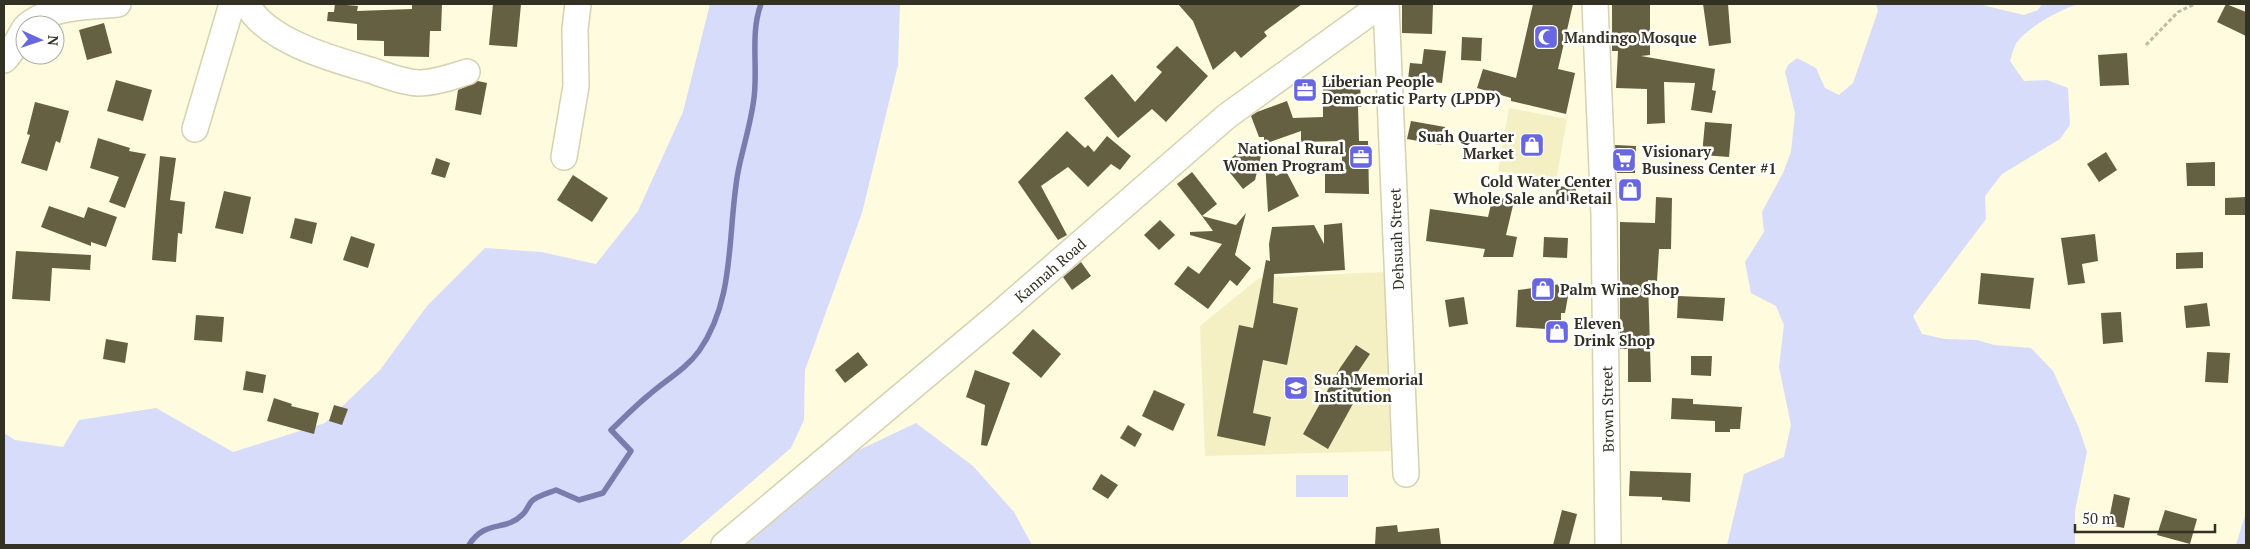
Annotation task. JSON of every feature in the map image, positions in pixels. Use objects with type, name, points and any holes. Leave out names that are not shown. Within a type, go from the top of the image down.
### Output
[{"type":"street","points":[[50,15],[118,4]]},
{"type":"street","points":[[195,129],[232,4]]},
{"type":"street","points":[[247,4],[252,14],[264,25],[296,44],[338,60],[404,81],[418,83],[437,82],[467,72]]},
{"type":"street","points":[[564,157],[576,86],[575,29],[578,4]]},
{"type":"street","name":"Kannah Road","points":[[724,545],[998,315],[1227,116],[1382,4]]},
{"type":"street","name":"Dehsuah Street","points":[[1386,4],[1406,474]]},
{"type":"street","name":"Brown Street","points":[[1595,4],[1604,225],[1608,545]]},
{"type":"street","points":[[4,60],[11,53],[15,41]]},
{"type":"path","points":[[2146,45],[2178,12],[2195,4]]},
{"type":"shaded area","points":[[710,4],[900,4],[898,65],[862,213],[805,370],[804,420],[791,448],[678,545],[4,545],[4,433],[15,440],[63,447],[79,420],[156,408],[233,452],[325,423],[380,370],[427,306],[485,248],[541,252],[596,264],[638,211],[683,112]]},
{"type":"shaded area","points":[[1876,4],[1978,4],[2024,15],[2038,10],[2042,4],[2078,4],[2062,10],[2037,24],[2017,42],[2010,61],[2024,81],[2047,80],[2068,88],[2070,125],[2060,139],[2002,174],[1985,196],[1986,219],[1913,316],[1922,334],[1945,339],[1977,340],[1994,345],[2031,348],[2053,371],[2079,428],[2087,452],[2075,511],[2075,545],[1727,545],[1744,474],[1784,457],[1791,425],[1779,367],[1784,325],[1776,306],[1751,293],[1745,262],[1764,232],[1762,212],[1783,173],[1791,152],[1795,113],[1785,72],[1788,65],[1797,58],[1816,68],[1825,88],[1839,95],[1853,83],[1878,11]]},
{"type":"shaded area","name":"Suah Quarter Market","points":[[1509,108],[1567,119],[1556,181],[1498,171]]},
{"type":"shaded area","name":"Suah Memorial Institution","points":[[1384,272],[1391,451],[1205,456],[1200,326],[1259,278]]},
{"type":"shaded area","points":[[916,423],[973,466],[1014,512],[1032,545],[743,545],[842,458]]},
{"type":"shaded area","points":[[1296,475],[1348,475],[1348,497],[1296,497]]},
{"type":"shaded area","points":[[2246,512],[2246,545],[2236,545]]},
{"type":"building","points":[[335,4],[358,6],[357,11],[412,9],[412,4],[442,4],[441,31],[430,31],[429,57],[384,56],[384,41],[357,40],[357,24],[327,21],[328,12],[334,12]]},
{"type":"building","points":[[493,4],[521,4],[517,47],[489,45]]},
{"type":"building","points":[[1178,4],[1302,4],[1264,32],[1267,36],[1241,58],[1235,51],[1213,70],[1193,21]]},
{"type":"building","points":[[1402,4],[1433,4],[1432,34],[1402,33]]},
{"type":"building","name":"Mandingo Mosque","points":[[1533,4],[1573,4],[1558,69],[1575,73],[1566,114],[1511,101],[1511,98],[1477,88],[1483,69],[1516,78]]},
{"type":"building","points":[[1612,4],[1650,4],[1650,55],[1641,56],[1715,69],[1712,90],[1716,91],[1712,113],[1691,110],[1695,83],[1664,82],[1665,123],[1647,124],[1647,89],[1616,88],[1618,51],[1612,51]]},
{"type":"building","points":[[1703,4],[1728,4],[1731,43],[1709,46]]},
{"type":"building","points":[[2226,4],[2246,12],[2246,36],[2217,22]]},
{"type":"building","points":[[104,23],[112,53],[87,60],[79,30]]},
{"type":"building","points":[[1462,37],[1482,38],[1481,61],[1461,60]]},
{"type":"building","points":[[1177,46],[1208,76],[1166,122],[1152,109],[1118,138],[1084,98],[1112,74],[1135,102],[1162,72],[1156,67]]},
{"type":"building","points":[[1424,49],[1446,51],[1442,83],[1408,79],[1410,63],[1422,64]]},
{"type":"building","points":[[2127,53],[2129,85],[2100,86],[2098,55]]},
{"type":"building","points":[[1360,79],[1361,107],[1358,107],[1359,141],[1368,141],[1369,194],[1325,193],[1325,174],[1342,174],[1342,141],[1301,142],[1301,131],[1264,144],[1264,137],[1259,137],[1251,116],[1287,101],[1293,118],[1323,117],[1323,80]]},
{"type":"building","points":[[116,80],[152,90],[143,121],[107,111]]},
{"type":"building","points":[[478,81],[487,83],[481,115],[455,110],[458,90]]},
{"type":"building","points":[[35,102],[69,111],[60,143],[56,141],[47,171],[21,163],[30,135],[27,134]]},
{"type":"building","points":[[1411,121],[1445,127],[1441,145],[1407,139]]},
{"type":"building","points":[[1705,122],[1732,124],[1729,157],[1702,155]]},
{"type":"building","points":[[1067,131],[1085,148],[1088,145],[1094,152],[1107,136],[1131,156],[1120,170],[1111,164],[1088,187],[1068,167],[1041,186],[1067,235],[1058,240],[1018,182]]},
{"type":"building","points":[[98,138],[130,148],[129,151],[146,154],[125,208],[109,202],[119,177],[90,168]]},
{"type":"building","points":[[1251,143],[1261,156],[1255,180],[1243,189],[1223,164]]},
{"type":"building","points":[[1615,145],[1636,146],[1635,173],[1617,173]]},
{"type":"building","points":[[2106,152],[2117,170],[2099,182],[2087,164]]},
{"type":"building","points":[[160,156],[176,158],[170,200],[185,202],[182,234],[178,233],[176,262],[152,260]]},
{"type":"building","points":[[436,158],[450,163],[445,178],[431,174]]},
{"type":"building","points":[[1265,161],[1276,176],[1286,171],[1299,196],[1268,212]]},
{"type":"building","points":[[2215,162],[2215,186],[2187,186],[2186,163]]},
{"type":"building","points":[[1192,172],[1217,204],[1202,216],[1177,184]]},
{"type":"building","points":[[573,175],[608,198],[592,222],[557,200]]},
{"type":"building","points":[[1557,186],[1576,188],[1575,202],[1555,200]]},
{"type":"building","points":[[224,191],[251,197],[243,234],[215,228]]},
{"type":"building","points":[[1493,196],[1514,201],[1506,235],[1517,237],[1513,257],[1483,257],[1485,249],[1426,241],[1430,209],[1488,217]]},
{"type":"building","points":[[1656,197],[1672,198],[1671,249],[1659,249],[1657,281],[1648,280],[1651,382],[1628,382],[1628,349],[1620,349],[1620,222],[1655,223]]},
{"type":"building","points":[[2246,197],[2246,215],[2225,215],[2225,198]]},
{"type":"building","points":[[49,206],[84,218],[88,207],[117,217],[106,247],[91,242],[91,246],[41,227]]},
{"type":"building","points":[[1246,213],[1235,255],[1251,268],[1237,286],[1230,280],[1208,309],[1174,284],[1188,266],[1199,274],[1222,244],[1190,235],[1190,232],[1213,231],[1202,216],[1236,225]]},
{"type":"building","points":[[295,218],[317,223],[312,244],[290,238]]},
{"type":"building","points":[[1160,220],[1175,235],[1159,250],[1144,235]]},
{"type":"building","points":[[1342,223],[1345,270],[1274,274],[1273,303],[1298,308],[1287,365],[1263,360],[1253,413],[1271,417],[1265,446],[1217,436],[1239,325],[1253,328],[1266,260],[1270,261],[1269,244],[1272,227],[1314,225],[1324,244],[1324,225]]},
{"type":"building","points":[[2095,234],[2098,261],[2082,264],[2085,283],[2068,285],[2061,238]]},
{"type":"building","points":[[351,236],[375,244],[368,268],[343,260]]},
{"type":"building","points":[[1544,237],[1568,238],[1567,258],[1543,257]]},
{"type":"building","points":[[16,251],[91,255],[90,270],[52,268],[50,301],[12,299]]},
{"type":"building","points":[[2203,252],[2203,268],[2176,269],[2176,253]]},
{"type":"building","points":[[1081,262],[1091,276],[1072,290],[1063,277]]},
{"type":"building","points":[[1981,273],[2034,278],[2030,309],[1978,304]]},
{"type":"building","points":[[1561,284],[1570,285],[1565,313],[1561,313],[1561,330],[1516,327],[1518,290]]},
{"type":"building","points":[[1678,296],[1725,298],[1723,321],[1677,318]]},
{"type":"building","points":[[1464,297],[1468,324],[1449,327],[1445,300]]},
{"type":"building","points":[[2207,303],[2210,326],[2186,328],[2184,306]]},
{"type":"building","points":[[2121,312],[2123,342],[2103,344],[2101,313]]},
{"type":"building","points":[[196,315],[224,317],[222,342],[194,340]]},
{"type":"building","points":[[1033,329],[1061,354],[1041,378],[1012,353]]},
{"type":"building","points":[[106,339],[128,343],[125,363],[103,359]]},
{"type":"building","points":[[1356,345],[1370,354],[1355,376],[1365,382],[1328,449],[1303,434],[1340,368]]},
{"type":"building","points":[[858,352],[868,365],[845,383],[835,370]]},
{"type":"building","points":[[2207,352],[2230,353],[2228,383],[2205,382]]},
{"type":"building","points":[[1691,356],[1712,356],[1711,376],[1691,375]]},
{"type":"building","points":[[975,370],[1010,383],[987,446],[981,445],[985,405],[966,397]]},
{"type":"building","points":[[246,371],[266,375],[263,393],[243,390]]},
{"type":"building","points":[[1154,390],[1185,404],[1173,431],[1142,416]]},
{"type":"building","points":[[274,398],[292,404],[291,406],[319,413],[314,434],[267,421]]},
{"type":"building","points":[[1672,398],[1693,399],[1693,404],[1742,407],[1740,429],[1730,429],[1730,432],[1715,432],[1715,421],[1671,419]]},
{"type":"building","points":[[334,405],[348,409],[342,425],[329,421]]},
{"type":"building","points":[[1128,425],[1142,434],[1135,447],[1120,438]]},
{"type":"building","points":[[1630,471],[1691,473],[1690,502],[1662,500],[1662,497],[1629,496]]},
{"type":"building","points":[[1101,474],[1118,485],[1108,499],[1092,489]]},
{"type":"building","points":[[2114,494],[2130,498],[2124,528],[2108,525]]},
{"type":"building","points":[[1562,510],[1577,514],[1569,545],[1553,545]]},
{"type":"building","points":[[2165,510],[2197,519],[2190,544],[2157,535]]},
{"type":"building","points":[[1397,525],[1398,532],[1439,528],[1441,545],[1375,545],[1376,527]]},
{"type":"waterway","points":[[469,545],[482,532],[515,520],[523,514],[533,500],[543,495],[556,490],[579,500],[603,493],[631,451],[611,430],[645,398],[688,363],[699,351],[711,331],[725,287],[738,172],[753,107],[755,38],[761,4]]},
{"type":"place","name":"Mandingo Mosque","points":[[1546,37]]},
{"type":"place","name":"Liberian People Democratic Party (LPDP)","points":[[1305,90]]},
{"type":"place","name":"Suah Quarter Market","points":[[1532,145]]},
{"type":"place","name":"National Rural Women Program","points":[[1361,157]]},
{"type":"place","name":"Visionary Business Center #1","points":[[1624,160]]},
{"type":"place","name":"Cold Water Center Whole Sale and Retail","points":[[1630,190]]},
{"type":"place","name":"Palm Wine Shop","points":[[1543,289]]},
{"type":"place","name":"Eleven Drink Shop","points":[[1557,332]]},
{"type":"place","name":"Suah Memorial Institution","points":[[1296,388]]}]
